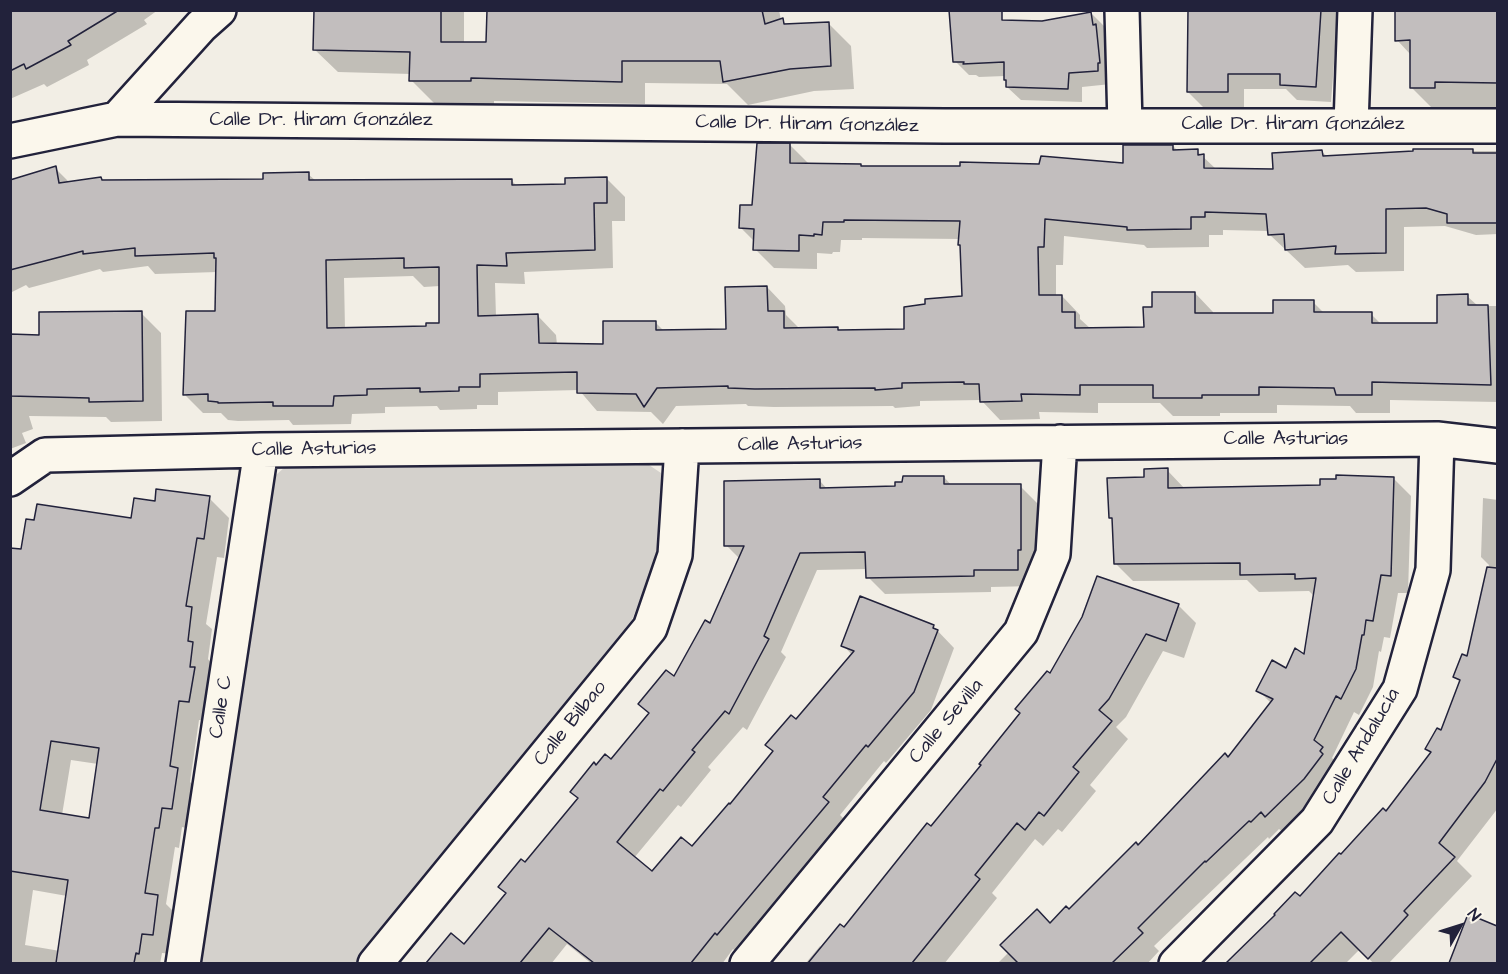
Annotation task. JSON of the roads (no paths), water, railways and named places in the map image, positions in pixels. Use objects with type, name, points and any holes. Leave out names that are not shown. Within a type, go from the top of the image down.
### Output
[{"type":"street","points":[[117,119],[201,26],[219,10]]},
{"type":"street","points":[[1122,10],[1125,125]]},
{"type":"street","points":[[1351,125],[1355,10]]},
{"type":"street","name":"Calle Dr. Hiram González","points":[[10,141],[117,119],[933,126],[1497,126]]},
{"type":"street","name":"Calle Asturias","points":[[10,479],[45,455],[261,450],[1437,439],[1497,446]]},
{"type":"street","name":"Calle Andalucía","points":[[1176,963],[1317,821],[1400,689],[1433,570],[1437,439]]},
{"type":"street","name":"Calle Sevilla","points":[[747,963],[1021,632],[1053,554],[1060,442]]},
{"type":"street","name":"Calle Bilbao","points":[[375,963],[650,628],[675,555],[682,446]]},
{"type":"street","name":"Calle C","points":[[183,963],[261,450]]}]
